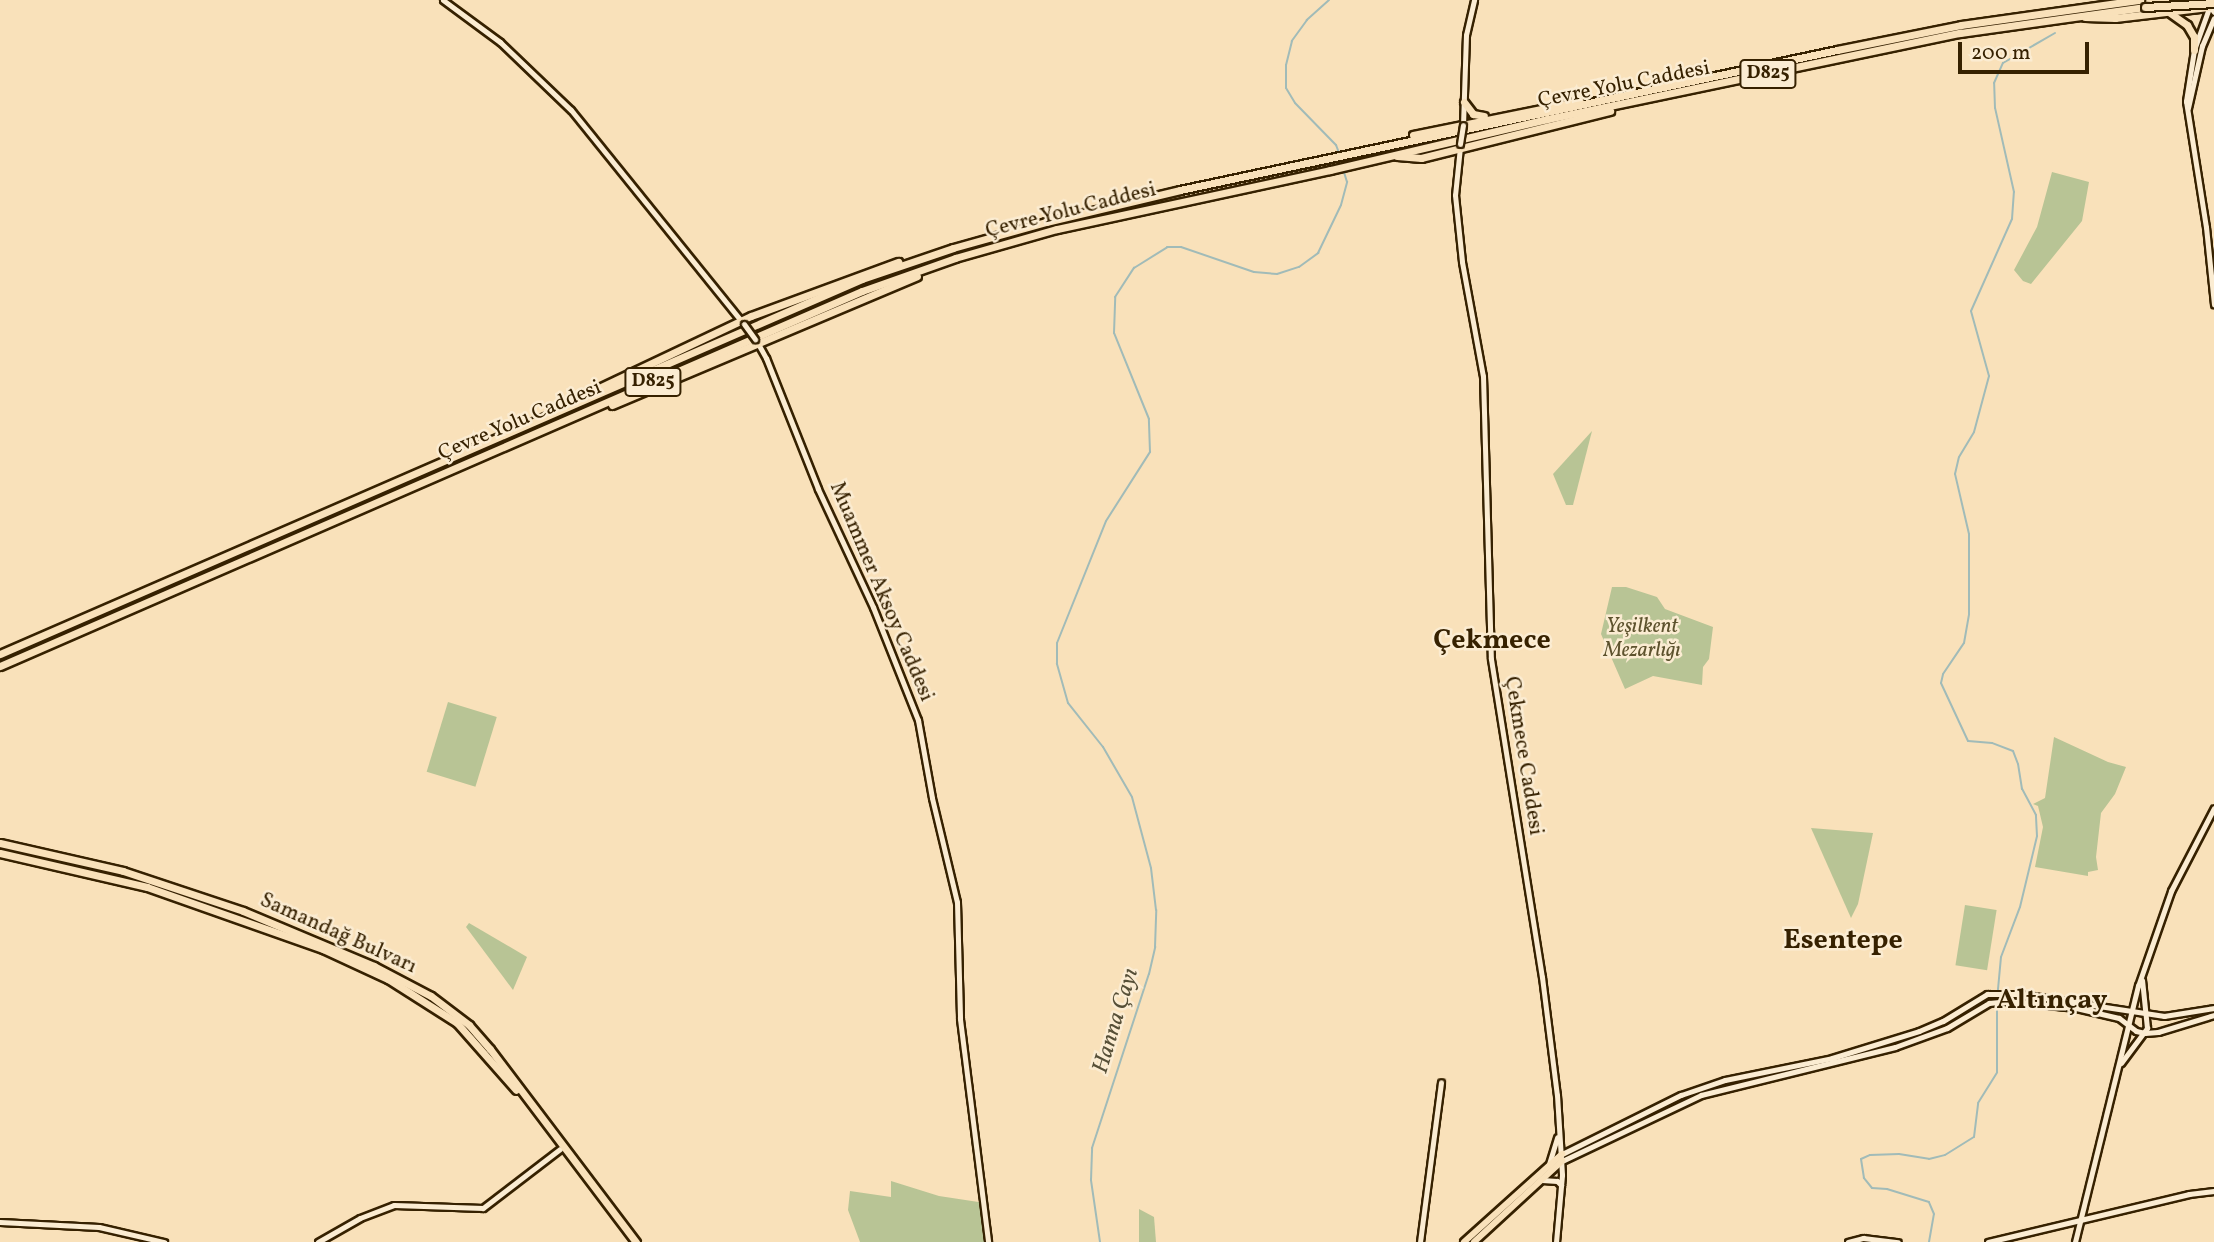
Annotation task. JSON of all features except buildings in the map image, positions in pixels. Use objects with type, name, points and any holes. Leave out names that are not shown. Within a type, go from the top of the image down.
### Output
[{"type":"highway","points":[[2059,13],[2094,0]]},
{"type":"highway","name":"Çevre Yolu Caddesi","points":[[0,654],[862,279],[953,248],[1046,222],[1329,158],[1961,25],[2143,4],[2210,6]]},
{"type":"highway","points":[[2059,13],[2115,18],[2210,6]]},
{"type":"highway","points":[[2162,12],[2176,15],[2188,25],[2194,37],[2194,50]]},
{"type":"highway","name":"Çevre Yolu Caddesi","points":[[0,666],[862,291],[956,258],[1057,229],[1330,170],[1546,119],[1654,99],[2059,13]]},
{"type":"highway","points":[[1391,145],[1413,135],[1492,117],[1640,93]]},
{"type":"highway","points":[[1393,155],[1421,158],[1654,99]]},
{"type":"highway","points":[[1464,102],[1473,114],[1492,117]]},
{"type":"highway","points":[[577,402],[609,381],[743,322],[880,267],[953,248]]},
{"type":"highway","points":[[562,422],[632,398],[756,341],[956,258]]},
{"type":"highway","name":"Samandağ Bulvarı","points":[[0,844],[123,871],[243,911],[374,966],[431,996],[469,1025],[490,1049],[635,1242]]},
{"type":"highway","name":"Samandağ Bulvarı","points":[[0,853],[147,887],[306,941],[388,979],[457,1023],[507,1079],[635,1242]]},
{"type":"main road","name":"Muammer Aksoy Caddesi","points":[[443,0],[500,42],[571,110],[743,322],[756,341],[777,383],[818,489],[898,664],[918,720],[932,798],[957,902],[960,1019],[988,1242]]},
{"type":"main road","name":"Çekmece Caddesi","points":[[1474,0],[1466,35],[1463,124],[1455,195],[1462,262],[1483,376],[1491,659],[1542,977],[1562,1158],[1556,1242]]},
{"type":"main road","points":[[2210,6],[2194,50],[2186,91],[2212,265],[2214,305]]},
{"type":"main road","points":[[2188,108],[2202,46],[2214,18]]},
{"type":"main road","points":[[2208,240],[2214,245]]},
{"type":"main road","points":[[2075,1242],[2143,977],[2171,891],[2214,808]]},
{"type":"main road","points":[[2121,1063],[2145,1032],[2147,1014],[2143,977]]},
{"type":"main road","points":[[1474,1242],[1542,1180],[1562,1158],[1720,1087],[1725,1080],[1807,1064],[1899,1037],[1943,1021],[1991,993],[2175,1016],[2214,1008]]},
{"type":"main road","points":[[1464,1242],[1548,1166],[1644,1112],[1720,1087],[1830,1065],[1895,1047],[1947,1028],[1991,1003],[2007,1001],[2076,1008],[2119,1018],[2136,1031],[2145,1032],[2158,1032],[2214,1015]]},
{"type":"main road","points":[[1720,1087],[1725,1080]]},
{"type":"main road","points":[[1423,1239],[1441,1082]]},
{"type":"main road","points":[[1644,1112],[1645,1122]]},
{"type":"main road","points":[[1548,1166],[1556,1148],[1559,1127]]},
{"type":"main road","points":[[318,1242],[360,1218],[394,1205],[483,1208],[560,1149]]},
{"type":"main road","points":[[1542,1180],[1556,1181],[1561,1185]]},
{"type":"main road","points":[[1988,1242],[2214,1191]]},
{"type":"main road","points":[[0,1222],[99,1227],[164,1242]]},
{"type":"main road","points":[[1848,1242],[1860,1238],[1898,1242]]},
{"type":"green space","points":[[2052,172],[2089,182],[2082,221],[2031,284],[2023,281],[2014,270],[2037,227]]},
{"type":"green space","points":[[1592,431],[1573,505],[1566,505],[1553,474]]},
{"type":"green space","name":"Yeşilkent Mezarlığı","points":[[1612,587],[1626,587],[1657,597],[1665,609],[1713,627],[1709,659],[1703,667],[1702,685],[1653,676],[1625,689],[1601,634]]},
{"type":"green space","points":[[448,702],[497,717],[475,787],[427,772]]},
{"type":"green space","points":[[2054,737],[2108,762],[2126,767],[2115,794],[2101,813],[2096,857],[2098,870],[2088,872],[2088,876],[2035,867],[2043,827],[2038,806],[2033,804],[2045,798]]},
{"type":"green space","points":[[1811,828],[1873,833],[1858,904],[1851,918]]},
{"type":"green space","points":[[1965,905],[1997,910],[1987,970],[1955,965]]},
{"type":"green space","points":[[469,923],[527,957],[513,990],[466,927]]},
{"type":"green space","points":[[891,1181],[939,1196],[985,1203],[988,1242],[860,1242],[848,1210],[850,1191],[891,1197]]},
{"type":"green space","points":[[1139,1209],[1154,1217],[1156,1242],[1139,1242]]},
{"type":"waterway","points":[[1329,0],[1307,20],[1292,41],[1286,65],[1286,88],[1295,103],[1336,145],[1339,153]]},
{"type":"waterway","points":[[1997,1000],[2001,957],[2020,907],[2037,836],[2036,815],[2022,789],[2013,751],[1992,743],[1968,741],[1941,683],[1943,674],[1964,643],[1969,614],[1969,534],[1955,474],[1959,457],[1974,432],[1989,376],[1971,311],[2012,219],[2014,192],[1995,108],[1994,83],[2003,63],[2055,33]]},
{"type":"waterway","name":"Hanna Çayı","points":[[1100,1242],[1091,1180],[1092,1148],[1149,974],[1155,947],[1156,910],[1151,868],[1132,797],[1103,747],[1068,703],[1057,664],[1057,643],[1106,521],[1150,452],[1149,419],[1114,333],[1115,297],[1134,268],[1167,247],[1181,247],[1254,272],[1277,274],[1299,267],[1318,253],[1341,205],[1347,182],[1343,169]]},
{"type":"waterway","points":[[1929,1242],[1934,1214],[1929,1202],[1887,1189],[1872,1188],[1864,1178],[1861,1159],[1870,1155],[1899,1154],[1929,1159],[1945,1155],[1974,1137],[1978,1103],[1997,1072],[1997,1006]]},
{"type":"district","name":"Çekmece","points":[[1492,641]]},
{"type":"district","name":"Esentepe","points":[[1843,941]]},
{"type":"district","name":"Altınçay","points":[[2052,1001]]}]
